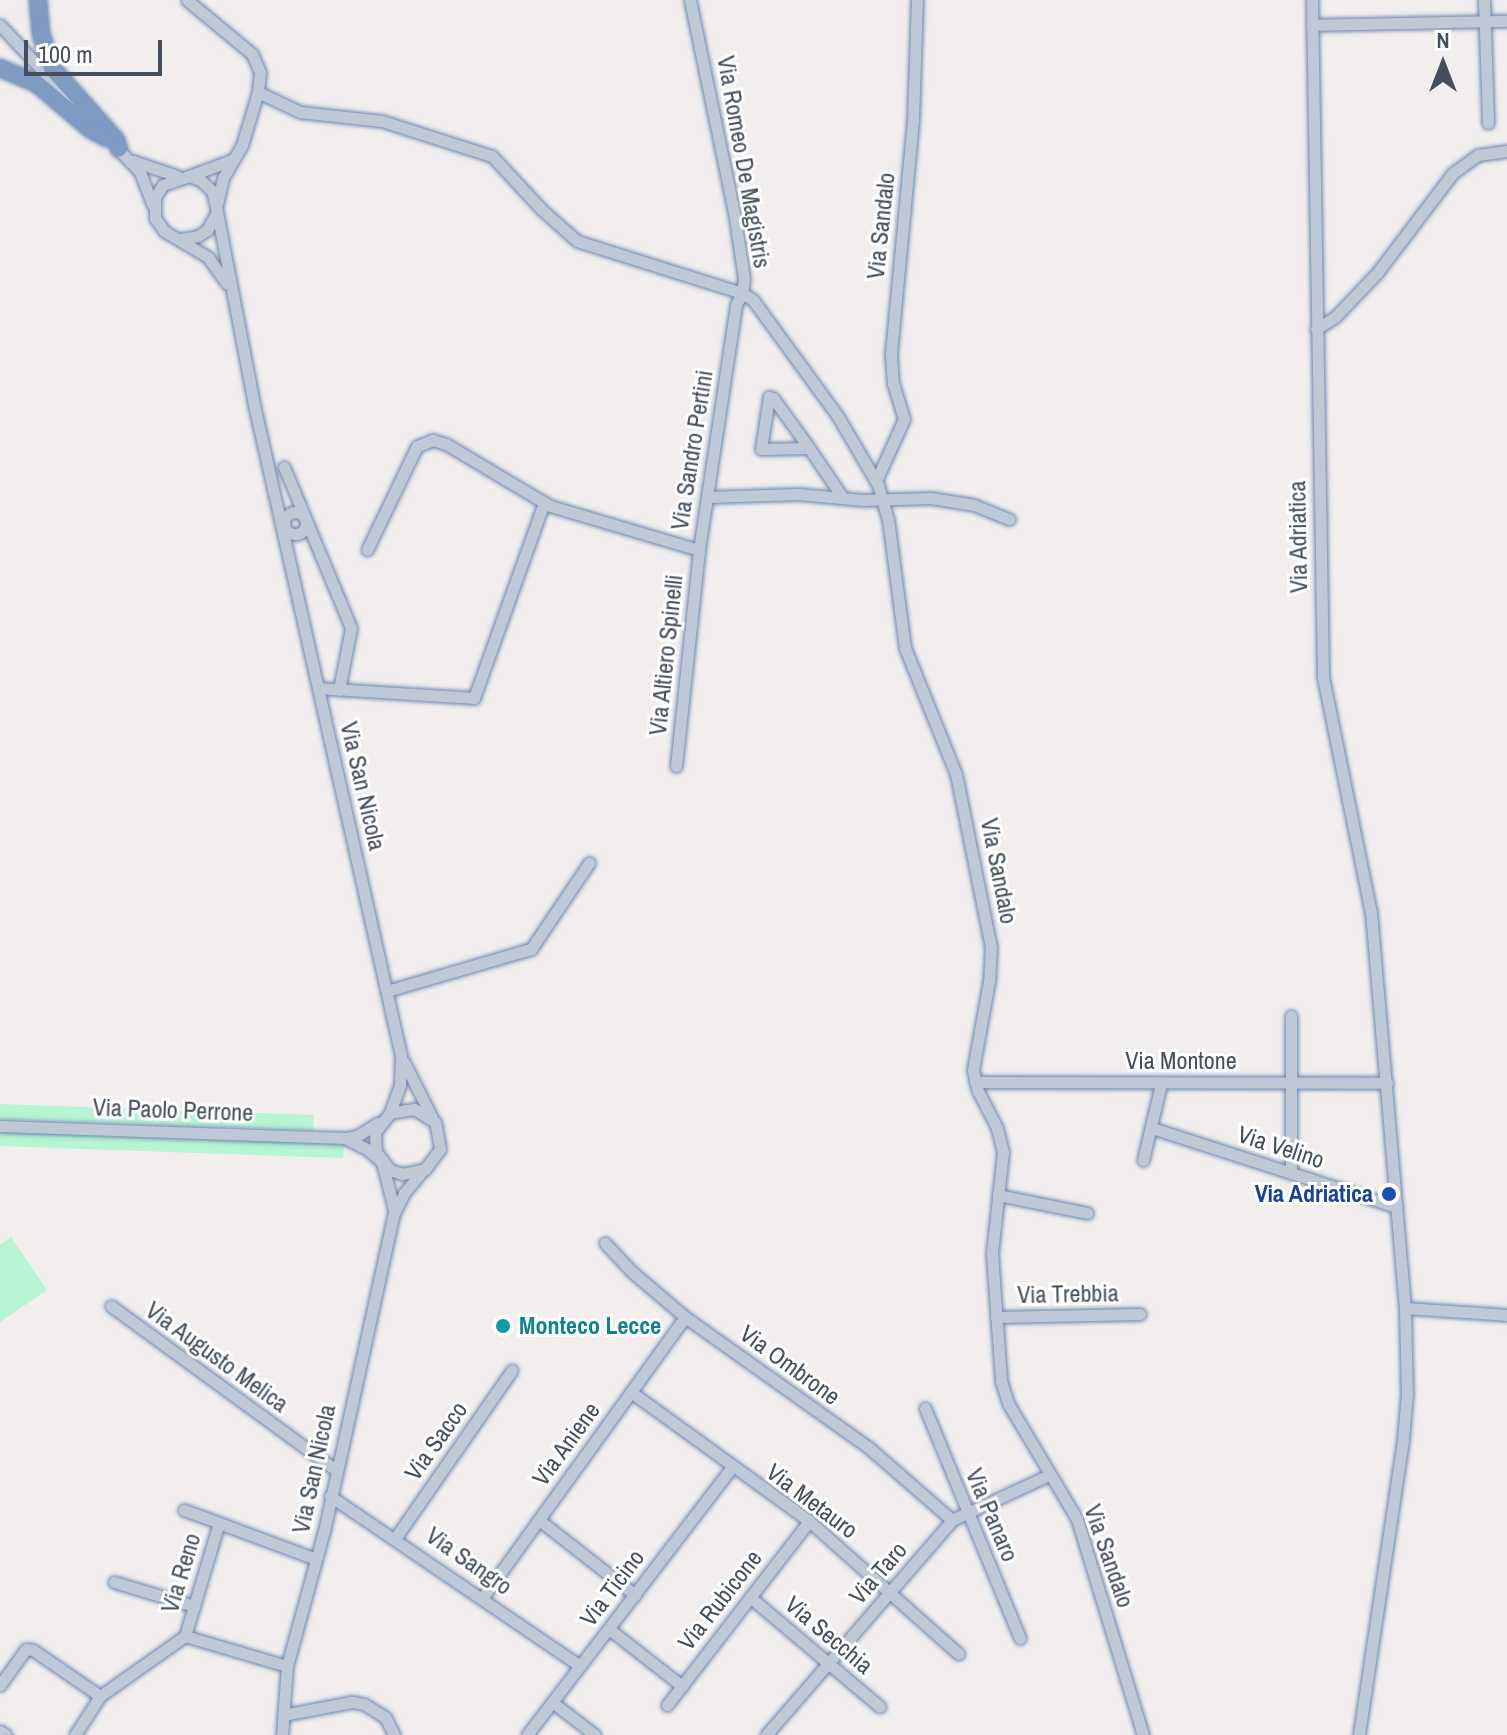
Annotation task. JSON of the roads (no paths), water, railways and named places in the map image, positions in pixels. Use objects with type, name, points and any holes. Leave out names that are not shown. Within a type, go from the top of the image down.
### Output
[{"type":"highway","points":[[38,0],[41,34],[52,68],[116,140],[118,149]]},
{"type":"highway","points":[[0,68],[36,83],[118,149]]},
{"type":"street","points":[[181,239],[198,236],[207,230],[217,208],[223,178],[238,155],[258,92],[260,72],[252,54],[187,0]]},
{"type":"street","name":"Via Romeo De Magistris","points":[[690,0],[735,218],[744,279],[742,293],[753,300],[829,404],[876,481]]},
{"type":"street","name":"Via Sandalo","points":[[917,0],[913,120],[891,353],[893,384],[904,419],[876,481],[883,500],[905,648],[956,774],[979,895],[987,920],[991,961],[974,1057],[975,1082],[1002,1140],[992,1254],[1004,1395],[1077,1519],[1143,1735]]},
{"type":"street","name":"Via Adriatica","points":[[1312,0],[1323,677],[1371,912],[1405,1308],[1407,1393],[1403,1440],[1359,1735]]},
{"type":"street","points":[[1484,0],[1488,123]]},
{"type":"street","points":[[1312,25],[1507,21]]},
{"type":"street","points":[[0,25],[118,149],[154,171],[185,176],[207,186],[217,208]]},
{"type":"street","points":[[258,92],[300,112],[382,121],[492,156],[541,209],[577,241],[742,293]]},
{"type":"street","name":"Via San Nicola","points":[[118,149],[144,179],[158,226],[214,263],[232,301]]},
{"type":"street","points":[[1316,329],[1335,317],[1377,273],[1453,173],[1478,155],[1507,151]]},
{"type":"street","points":[[153,207],[163,185],[223,166],[238,155]]},
{"type":"street","name":"Via San Nicola","points":[[217,208],[232,301],[401,1056],[400,1085],[374,1144],[382,1162],[394,1213]]},
{"type":"street","name":"Via Sandro Pertini","points":[[367,550],[414,450],[428,440],[446,444],[544,502],[699,550],[736,305],[742,293]]},
{"type":"street","points":[[809,448],[761,449],[769,397],[773,398],[809,448],[843,498]]},
{"type":"street","name":"Via San Nicola","points":[[284,467],[351,628],[339,690]]},
{"type":"street","points":[[708,497],[798,494],[883,500],[945,499],[991,510],[1009,519]]},
{"type":"street","points":[[319,688],[474,698],[544,502]]},
{"type":"street","points":[[284,526],[295,535],[302,532],[306,518]]},
{"type":"street","name":"Via Altiero Spinelli","points":[[676,766],[699,550]]},
{"type":"street","points":[[387,991],[531,949],[589,863]]},
{"type":"street","points":[[1291,1016],[1291,1173]]},
{"type":"street","name":"Via San Nicola","points":[[282,1735],[287,1666],[316,1559],[394,1213],[404,1193],[440,1149],[435,1122],[401,1056]]},
{"type":"street","name":"Via Montone","points":[[975,1082],[1387,1083]]},
{"type":"street","points":[[1143,1160],[1161,1084]]},
{"type":"street","points":[[386,1116],[414,1109],[435,1122]]},
{"type":"street","name":"Via Paolo Perrone","points":[[0,1126],[345,1138],[357,1136],[386,1116]]},
{"type":"street","name":"Via Velino","points":[[1152,1128],[1397,1207]]},
{"type":"street","points":[[345,1138],[367,1149],[402,1174],[425,1169]]},
{"type":"street","points":[[998,1195],[1087,1213]]},
{"type":"street","name":"Via Ombrone","points":[[605,1243],[631,1271],[685,1317],[868,1447],[952,1520]]},
{"type":"street","name":"Via Augusto Melica","points":[[111,1306],[336,1470]]},
{"type":"street","points":[[1405,1308],[1507,1315]]},
{"type":"street","name":"Via Trebbia","points":[[996,1317],[1140,1314]]},
{"type":"street","name":"Via Aniene","points":[[483,1597],[685,1317]]},
{"type":"street","name":"Via Sacco","points":[[396,1537],[512,1370]]},
{"type":"street","name":"Via Metauro","points":[[631,1392],[731,1468],[809,1521],[959,1654]]},
{"type":"street","name":"Via Panaro","points":[[925,1408],[1020,1638]]},
{"type":"street","name":"Via Ticino","points":[[527,1735],[731,1468]]},
{"type":"street","name":"Via Taro","points":[[767,1735],[952,1520],[1049,1475]]},
{"type":"street","name":"Via Sangro","points":[[330,1496],[396,1537],[580,1666]]},
{"type":"street","name":"Via Reno","points":[[184,1510],[316,1559]]},
{"type":"street","points":[[539,1520],[635,1595]]},
{"type":"street","name":"Via Rubicone","points":[[667,1705],[809,1521]]},
{"type":"street","name":"Via Reno","points":[[185,1636],[219,1523]]},
{"type":"street","points":[[114,1582],[194,1606]]},
{"type":"street","name":"Via Secchia","points":[[750,1597],[880,1707]]},
{"type":"street","points":[[609,1629],[682,1686]]},
{"type":"street","points":[[75,1735],[100,1696],[185,1636],[287,1666]]},
{"type":"street","points":[[1,1681],[26,1649],[33,1650],[100,1696]]},
{"type":"street","points":[[283,1715],[352,1702],[364,1704],[385,1717],[394,1735]]},
{"type":"street","points":[[552,1702],[595,1735]]},
{"type":"street","points":[[0,1731],[6,1735]]},
{"type":"place","name":"Via Adriatica","points":[[1389,1194]]},
{"type":"place","name":"Monteco Lecce","points":[[503,1326]]}]
